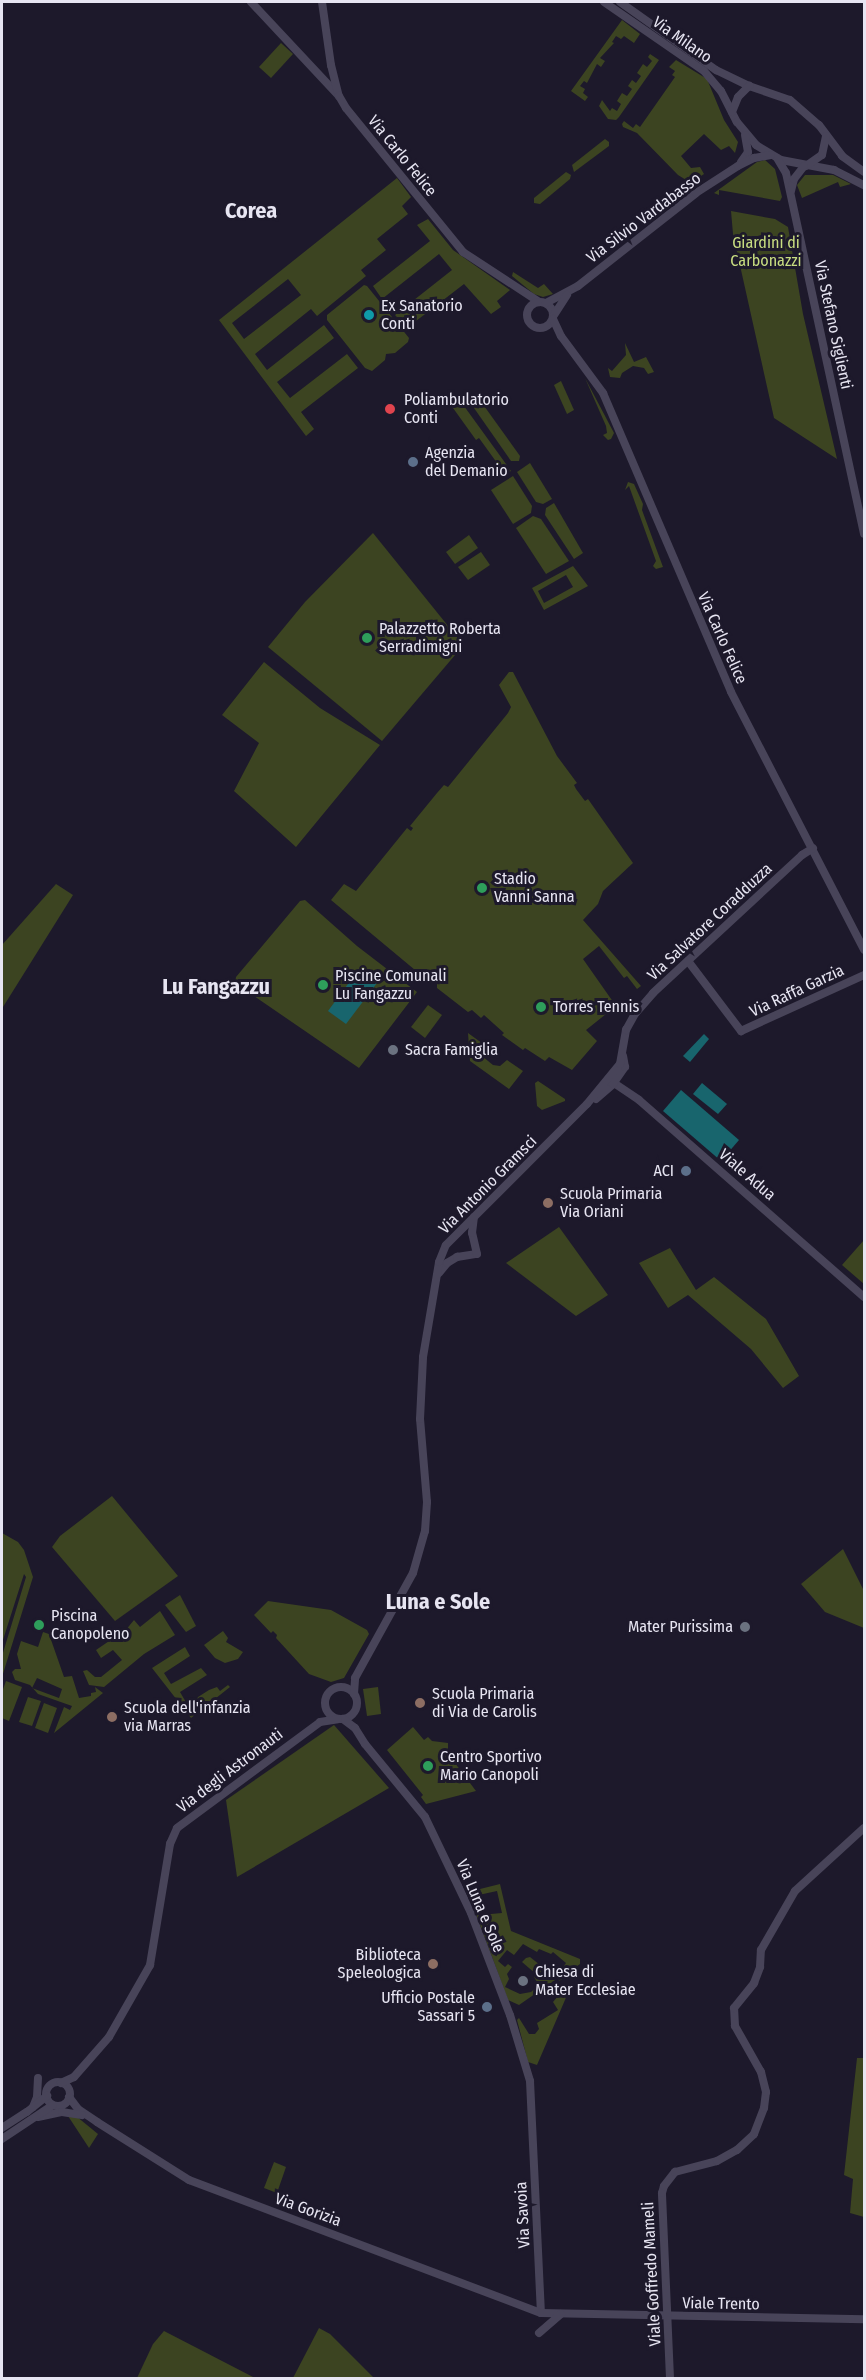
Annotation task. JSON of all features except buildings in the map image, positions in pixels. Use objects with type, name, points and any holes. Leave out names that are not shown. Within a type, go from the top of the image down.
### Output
[{"type":"main road","points":[[251,2],[339,96]]},
{"type":"main road","name":"Via Carlo Felice","points":[[322,2],[331,65],[339,96],[346,108],[463,252],[520,292],[542,303]]},
{"type":"main road","name":"Via Milano","points":[[604,2],[704,71],[714,81],[745,133],[756,146],[774,156]]},
{"type":"main road","name":"Via Milano","points":[[620,2],[716,70],[749,86],[767,90],[790,100],[808,114],[826,135]]},
{"type":"main road","points":[[732,112],[738,97],[749,86]]},
{"type":"main road","points":[[738,166],[748,152],[745,133]]},
{"type":"main road","points":[[790,192],[794,179],[805,166],[822,155],[826,135]]},
{"type":"main road","points":[[826,135],[842,156],[864,172]]},
{"type":"main road","points":[[774,156],[805,166],[840,172],[864,185]]},
{"type":"main road","name":"Via Silvio Vardabasso","points":[[553,317],[568,294],[657,222],[738,166],[774,156]]},
{"type":"main road","name":"Via Stefano Siglienti","points":[[774,156],[786,173],[864,534]]},
{"type":"main road","name":"Via Carlo Felice","points":[[520,292],[529,309]]},
{"type":"main road","name":"Via Silvio Vardabasso","points":[[542,303],[568,294]]},
{"type":"main road","points":[[542,303],[552,308],[553,317],[546,327],[532,325],[528,318],[529,309],[542,303]]},
{"type":"main road","name":"Via Carlo Felice","points":[[553,317],[561,336],[603,393],[727,684],[864,950]]},
{"type":"main road","name":"Via Carlo Felice","points":[[546,327],[561,336]]},
{"type":"main road","name":"Via Salvatore Coradduzza","points":[[611,1081],[623,1056],[626,1030],[635,1014],[688,961],[802,855],[813,848]]},
{"type":"main road","name":"Via Raffa Garzia","points":[[688,961],[741,1032],[864,975]]},
{"type":"main road","name":"Viale Adua","points":[[611,1081],[642,1102],[864,1297]]},
{"type":"main road","name":"Via Antonio Gramsci","points":[[355,1678],[413,1573],[425,1531],[426,1513],[420,1419],[423,1357],[436,1277],[446,1245],[611,1081]]},
{"type":"main road","points":[[436,1277],[454,1258],[477,1254],[472,1233],[474,1215]]},
{"type":"main road","points":[[320,1722],[326,1708],[327,1695],[335,1688],[342,1687],[355,1678]]},
{"type":"main road","points":[[355,1678],[354,1694],[357,1701],[355,1728]]},
{"type":"main road","points":[[342,1687],[354,1694]]},
{"type":"main road","points":[[326,1708],[329,1714],[340,1719],[355,1711]]},
{"type":"main road","name":"Via degli Astronauti","points":[[46,2096],[50,2086],[62,2084],[74,2077],[114,2030],[150,1965],[170,1844],[177,1828],[320,1722],[340,1719]]},
{"type":"main road","name":"Via Luna e Sole","points":[[340,1719],[355,1728],[365,1744],[424,1817],[471,1913],[510,2014],[530,2081],[532,2116]]},
{"type":"main road","name":"Viale Goffredo Mameli","points":[[670,2379],[662,2193],[664,2186],[675,2172],[717,2161],[737,2150],[754,2134],[764,2108],[766,2092],[761,2072],[735,2026],[733,2016],[738,2000],[754,1983],[760,1967],[761,1950],[795,1891],[864,1828]]},
{"type":"main road","name":"Via degli Astronauti","points":[[69,2093],[74,2077]]},
{"type":"main road","points":[[32,2108],[37,2097],[38,2078]]},
{"type":"main road","name":"Via Gorizia","points":[[62,2084],[78,2109]]},
{"type":"main road","points":[[2,2139],[57,2105],[69,2093]]},
{"type":"main road","points":[[2,2128],[46,2096],[57,2105]]},
{"type":"main road","name":"Via Gorizia","points":[[57,2105],[78,2109],[189,2180],[541,2313]]},
{"type":"main road","points":[[34,2119],[62,2112],[91,2118]]},
{"type":"main road","name":"Via Savoia","points":[[532,2116],[541,2313]]},
{"type":"main road","name":"Viale Trento","points":[[541,2313],[864,2319]]},
{"type":"main road","points":[[539,2333],[561,2314]]},
{"type":"green space","points":[[622,20],[640,34],[634,43],[624,36],[621,39],[616,36],[612,42],[614,43],[600,58],[605,61],[601,67],[597,64],[587,83],[584,81],[580,86],[585,89],[583,93],[588,97],[585,101],[571,91]]},
{"type":"green space","points":[[281,43],[293,54],[271,78],[259,67]]},
{"type":"green space","points":[[650,54],[659,60],[619,117],[616,120],[608,119],[599,106],[602,100],[610,111],[612,108],[617,111],[621,104],[617,101],[622,93],[627,96],[632,89],[628,86],[632,80],[636,83],[641,76],[637,73],[643,64],[647,67],[652,61],[648,57]]},
{"type":"green space","points":[[676,60],[707,79],[724,120],[738,142],[735,153],[729,146],[721,150],[704,134],[681,156],[691,168],[700,167],[704,174],[691,183],[678,175],[637,133],[623,127],[622,124],[624,121],[633,128],[636,124],[640,127],[675,77],[672,75],[675,71],[669,67]]},
{"type":"green space","points":[[605,139],[609,142],[609,146],[574,172],[572,165]]},
{"type":"green space","points":[[765,160],[775,169],[782,197],[780,201],[719,190],[719,195],[714,193],[757,162]]},
{"type":"green space","points":[[566,172],[571,175],[570,179],[540,204],[534,203],[534,198]]},
{"type":"green space","points":[[805,175],[833,175],[851,184],[840,187],[838,182],[802,198],[797,185]]},
{"type":"green space","points":[[397,178],[411,197],[402,206],[408,214],[377,239],[386,250],[361,270],[366,276],[317,316],[311,309],[255,354],[267,370],[324,325],[334,338],[277,382],[290,398],[347,354],[358,368],[301,412],[314,429],[306,436],[219,320]],"holes":[[[288,279],[301,295],[244,339],[232,323]]]},
{"type":"green space","name":"Giardini di Carbonazzi","points":[[731,211],[775,219],[788,227],[803,314],[837,459],[774,418],[733,234]]},
{"type":"green space","points":[[428,219],[453,250],[510,290],[497,301],[501,307],[491,314],[464,284],[407,328],[395,315],[452,270],[439,254],[382,299],[373,286],[430,241],[417,225]]},
{"type":"green space","points":[[513,272],[538,288],[544,284],[553,294],[543,297],[534,294],[512,276]]},
{"type":"green space","points":[[364,285],[409,338],[408,342],[395,353],[386,354],[385,360],[372,371],[365,368],[327,320],[327,315]]},
{"type":"green space","points":[[625,343],[634,362],[646,357],[654,372],[648,374],[644,368],[633,366],[622,373],[620,378],[610,377],[608,368],[612,371],[626,355]]},
{"type":"green space","points":[[585,378],[614,433],[611,439],[608,440],[603,435],[607,433],[606,426]]},
{"type":"green space","points":[[561,381],[574,410],[567,414],[554,385]]},
{"type":"green space","points":[[477,401],[482,403],[520,456],[519,461],[511,461],[474,408]]},
{"type":"green space","points":[[464,406],[511,471],[505,474],[479,438],[476,440],[453,408]]},
{"type":"green space","points":[[530,463],[552,499],[543,504],[536,502],[517,472]]},
{"type":"green space","points":[[513,476],[532,506],[531,513],[513,524],[491,490]]},
{"type":"green space","points":[[628,482],[634,484],[643,504],[642,510],[663,567],[656,569],[653,566],[656,561],[629,486],[625,490]]},
{"type":"green space","points":[[554,503],[583,553],[574,559],[545,515],[546,508]]},
{"type":"green space","points":[[533,516],[541,519],[569,561],[546,574],[516,528]]},
{"type":"green space","name":"Palazzetto Roberta Serradimigni","points":[[373,533],[461,642],[461,648],[382,741],[268,647],[305,602]]},
{"type":"green space","points":[[469,535],[478,548],[455,564],[446,552]]},
{"type":"green space","points":[[481,552],[490,565],[468,580],[458,567]]},
{"type":"green space","points":[[573,566],[588,586],[544,610],[532,588]],"holes":[[[566,575],[573,587],[544,603],[538,591]]]},
{"type":"green space","points":[[264,662],[320,708],[380,745],[296,847],[234,791],[259,743],[222,715]]},
{"type":"green space","name":"Stadio Vanni Sanna","points":[[509,672],[513,672],[557,756],[577,783],[574,785],[576,789],[585,801],[588,799],[633,863],[603,891],[598,904],[583,920],[641,986],[637,989],[627,976],[624,978],[599,946],[583,959],[616,1006],[586,1030],[597,1041],[572,1070],[549,1057],[545,1061],[525,1048],[523,1050],[502,1035],[504,1033],[484,1015],[481,1018],[472,1010],[468,1012],[437,988],[437,983],[425,973],[421,975],[331,900],[344,884],[356,891],[407,828],[411,831],[413,828],[410,826],[437,793],[444,785],[448,787],[508,713],[511,707],[499,685]]},
{"type":"green space","points":[[56,884],[73,895],[3,1007],[2,945]]},
{"type":"green space","name":"Piscine Comunali Lu Fangazzu","points":[[305,900],[357,946],[417,992],[359,1068],[235,983],[236,977],[300,901]]},
{"type":"green space","points":[[428,1005],[442,1015],[425,1038],[411,1027]]},
{"type":"green space","points":[[468,1033],[486,1046],[477,1052],[493,1065],[500,1066],[507,1060],[523,1071],[509,1089],[470,1061]]},
{"type":"green space","points":[[538,1081],[565,1101],[542,1110],[537,1106],[535,1083]]},
{"type":"green space","points":[[559,1227],[608,1295],[576,1316],[506,1263]]},
{"type":"green space","points":[[864,1240],[864,1284],[842,1265]]},
{"type":"green space","points":[[670,1248],[696,1290],[714,1277],[766,1319],[799,1376],[783,1388],[751,1349],[688,1295],[668,1308],[639,1263]]},
{"type":"green space","points":[[112,1496],[178,1576],[115,1621],[52,1547],[60,1536]]},
{"type":"green space","points":[[2,1533],[18,1542],[24,1550],[33,1577],[2,1677],[2,1656],[26,1577],[24,1574],[2,1643]]},
{"type":"green space","points":[[843,1549],[864,1591],[864,1628],[825,1612],[801,1584]]},
{"type":"green space","points":[[180,1595],[196,1626],[186,1632],[165,1605]]},
{"type":"green space","points":[[268,1601],[331,1610],[367,1630],[369,1634],[344,1678],[331,1682],[309,1674],[276,1638],[277,1635],[273,1631],[271,1633],[254,1615]]},
{"type":"green space","points":[[160,1611],[175,1635],[144,1654],[104,1687],[89,1685],[83,1671],[87,1670],[95,1677],[101,1677],[122,1660],[113,1650],[101,1658],[96,1650],[115,1637],[120,1637],[134,1620],[140,1627]]},
{"type":"green space","points":[[223,1631],[228,1638],[226,1642],[243,1652],[238,1659],[225,1663],[215,1658],[204,1645]]},
{"type":"green space","points":[[43,1632],[49,1634],[64,1677],[72,1676],[79,1698],[91,1696],[91,1693],[96,1692],[95,1687],[103,1693],[54,1733],[64,1707],[70,1710],[72,1706],[38,1694],[33,1688],[59,1698],[62,1689],[37,1678],[32,1688],[30,1685],[15,1680],[12,1672],[15,1669],[21,1669],[17,1654],[21,1641],[38,1647]]},
{"type":"green space","points":[[185,1647],[190,1656],[164,1673],[171,1684],[201,1668],[207,1675],[180,1692],[187,1704],[209,1690],[217,1687],[220,1691],[228,1685],[230,1687],[191,1718],[152,1668]]},
{"type":"green space","points":[[6,1681],[22,1687],[9,1721],[2,1718],[2,1692]]},
{"type":"green space","points":[[378,1687],[381,1714],[367,1716],[363,1689]]},
{"type":"green space","points":[[28,1697],[41,1701],[32,1726],[19,1722]]},
{"type":"green space","points":[[44,1703],[57,1708],[48,1733],[35,1728]]},
{"type":"green space","points":[[334,1725],[389,1788],[237,1877],[226,1800]]},
{"type":"green space","name":"Centro Sportivo Mario Canopoli","points":[[413,1727],[424,1740],[428,1737],[432,1741],[448,1743],[448,1749],[456,1760],[455,1763],[476,1791],[426,1804],[421,1797],[423,1795],[387,1750]]},
{"type":"green space","points":[[500,1884],[511,1931],[580,1959],[580,1964],[567,1973],[568,1976],[559,1981],[558,1978],[519,2005],[508,2000],[468,1892]],"holes":[[[497,1891],[502,1913],[480,1915],[474,1896]],[[523,1944],[537,1952],[539,1949],[551,1954],[553,1952],[566,1963],[553,1980],[538,1968],[540,1965],[530,1957],[526,1958],[522,1962],[536,1974],[534,1977],[539,1985],[531,1992],[520,1994],[505,1987],[509,1979],[507,1974],[512,1967],[508,1964],[505,1967],[498,1961],[507,1950],[514,1955]]]},
{"type":"green space","points":[[563,1990],[568,1993],[537,2065],[528,2062],[517,2020],[519,2018],[529,2034],[535,2034],[539,2029],[537,2023],[558,2010],[553,2002]]},
{"type":"green space","points":[[857,2058],[864,2058],[864,2217],[850,2213],[853,2179],[844,2175]]},
{"type":"green space","points":[[68,2116],[76,2116],[98,2134],[89,2148]]},
{"type":"green space","points":[[274,2162],[286,2167],[277,2193],[264,2188]]},
{"type":"green space","points":[[319,2328],[330,2334],[374,2378],[293,2378]]},
{"type":"green space","points":[[164,2331],[255,2378],[137,2378],[153,2344]]},
{"type":"shaded area","points":[[359,969],[377,983],[346,1024],[328,1011]]},
{"type":"shaded area","points":[[704,1034],[709,1039],[690,1062],[683,1056]]},
{"type":"shaded area","points":[[702,1083],[727,1104],[718,1114],[693,1094]]},
{"type":"shaded area","points":[[681,1090],[739,1140],[721,1161],[663,1111]]},
{"type":"place","name":"Ex Sanatorio Conti","points":[[369,315]]},
{"type":"place","name":"Poliambulatorio Conti","points":[[390,409]]},
{"type":"place","name":"Agenzia del Demanio","points":[[413,462]]},
{"type":"place","name":"Palazzetto Roberta Serradimigni","points":[[367,638]]},
{"type":"place","name":"Stadio Vanni Sanna","points":[[482,888]]},
{"type":"place","name":"Piscine Comunali Lu Fangazzu","points":[[323,985]]},
{"type":"place","name":"Torres Tennis","points":[[541,1007]]},
{"type":"place","name":"Sacra Famiglia","points":[[393,1050]]},
{"type":"place","name":"ACI","points":[[686,1171]]},
{"type":"place","name":"Scuola Primaria Via Oriani","points":[[548,1203]]},
{"type":"place","name":"Piscina Canopoleno","points":[[39,1625]]},
{"type":"place","name":"Mater Purissima","points":[[745,1627]]},
{"type":"place","name":"Scuola Primaria di Via de Carolis","points":[[420,1703]]},
{"type":"place","name":"Scuola dell'infanzia via Marras","points":[[112,1717]]},
{"type":"place","name":"Centro Sportivo Mario Canopoli","points":[[428,1766]]},
{"type":"place","name":"Biblioteca Speleologica","points":[[433,1964]]},
{"type":"place","name":"Chiesa di Mater Ecclesiae","points":[[523,1981]]},
{"type":"place","name":"Ufficio Postale Sassari 5","points":[[487,2007]]},
{"type":"district","name":"Corea","points":[[251,211]]},
{"type":"district","name":"Lu Fangazzu","points":[[216,987]]},
{"type":"district","name":"Luna e Sole","points":[[438,1602]]}]
